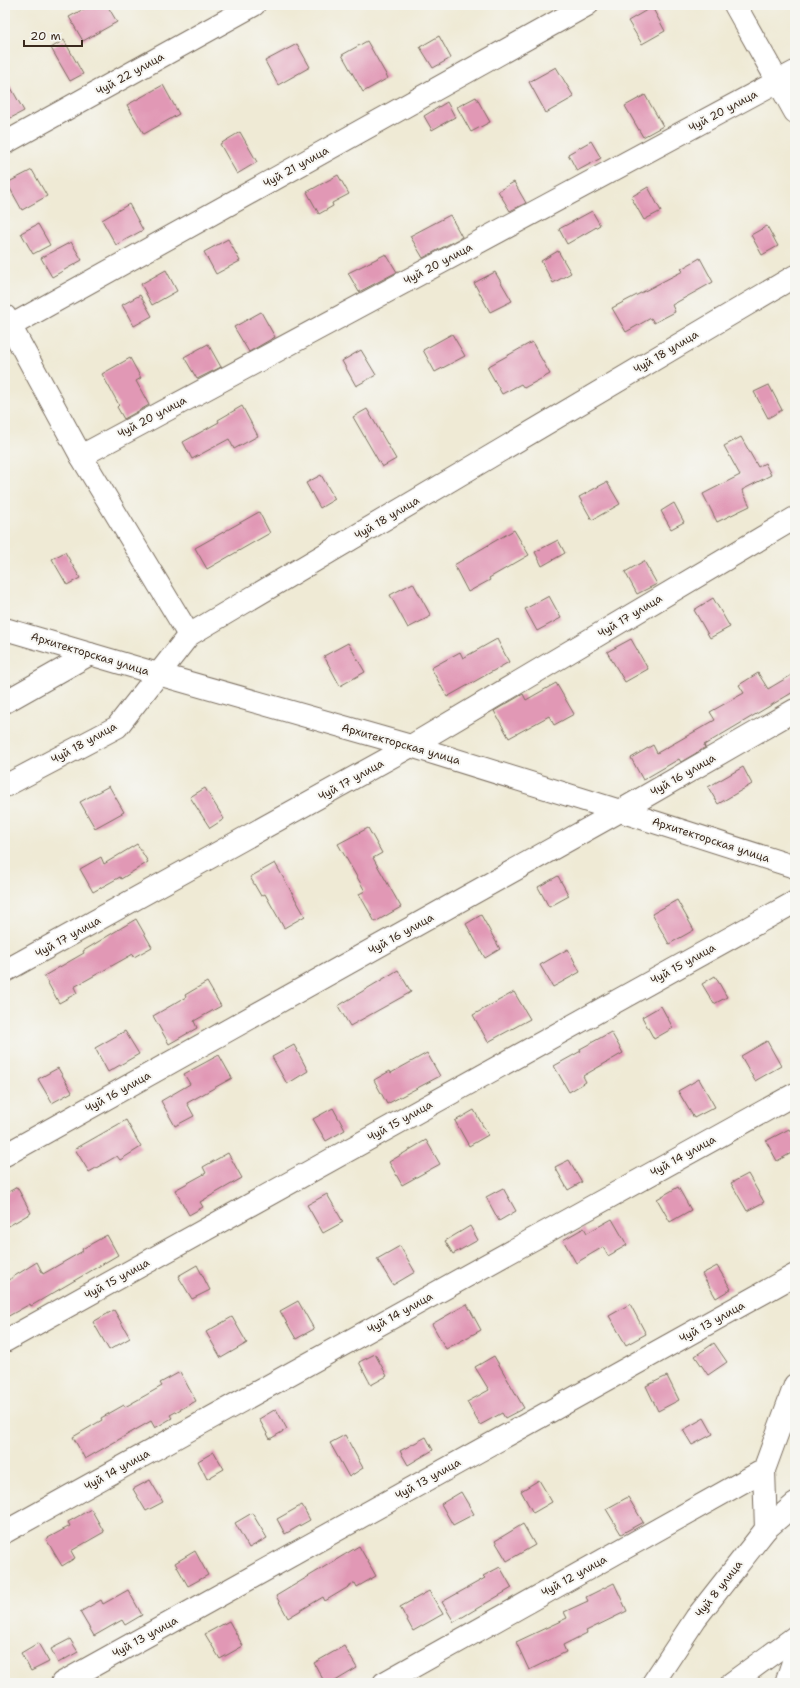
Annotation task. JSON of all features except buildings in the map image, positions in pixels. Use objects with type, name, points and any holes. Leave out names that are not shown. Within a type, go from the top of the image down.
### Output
[{"type":"street","name":"Чуй 22 улица","points":[[5,143],[254,5]]},
{"type":"street","name":"Чуй 21 улица","points":[[7,324],[586,5]]},
{"type":"street","points":[[735,5],[786,77],[795,112]]},
{"type":"street","name":"Чуй 20 улица","points":[[80,456],[786,77]]},
{"type":"street","name":"Чуй 18 улица","points":[[5,786],[117,727],[189,635],[795,276]]},
{"type":"street","points":[[7,324],[80,456],[189,635]]},
{"type":"street","name":"Чуй 17 улица","points":[[5,972],[411,746],[795,518]]},
{"type":"street","name":"Архитекторская улица","points":[[5,629],[411,746],[795,867]]},
{"type":"street","points":[[5,702],[90,654]]},
{"type":"street","name":"Чуй 16 улица","points":[[5,1155],[620,811],[795,710]]},
{"type":"street","name":"Чуй 15 улица","points":[[5,1341],[795,902]]},
{"type":"street","name":"Чуй 14 улица","points":[[5,1532],[795,1094]]},
{"type":"street","name":"Чуй 13 улица","points":[[62,1683],[795,1275]]},
{"type":"street","points":[[766,1529],[764,1470],[795,1385]]},
{"type":"street","name":"Чуй 12 улица","points":[[384,1683],[764,1470]]},
{"type":"street","name":"Чуй 8 улица","points":[[653,1683],[696,1618],[766,1529],[795,1504]]},
{"type":"street","points":[[732,1683],[795,1637]]},
{"type":"street","points":[[786,1683],[795,1656]]}]
